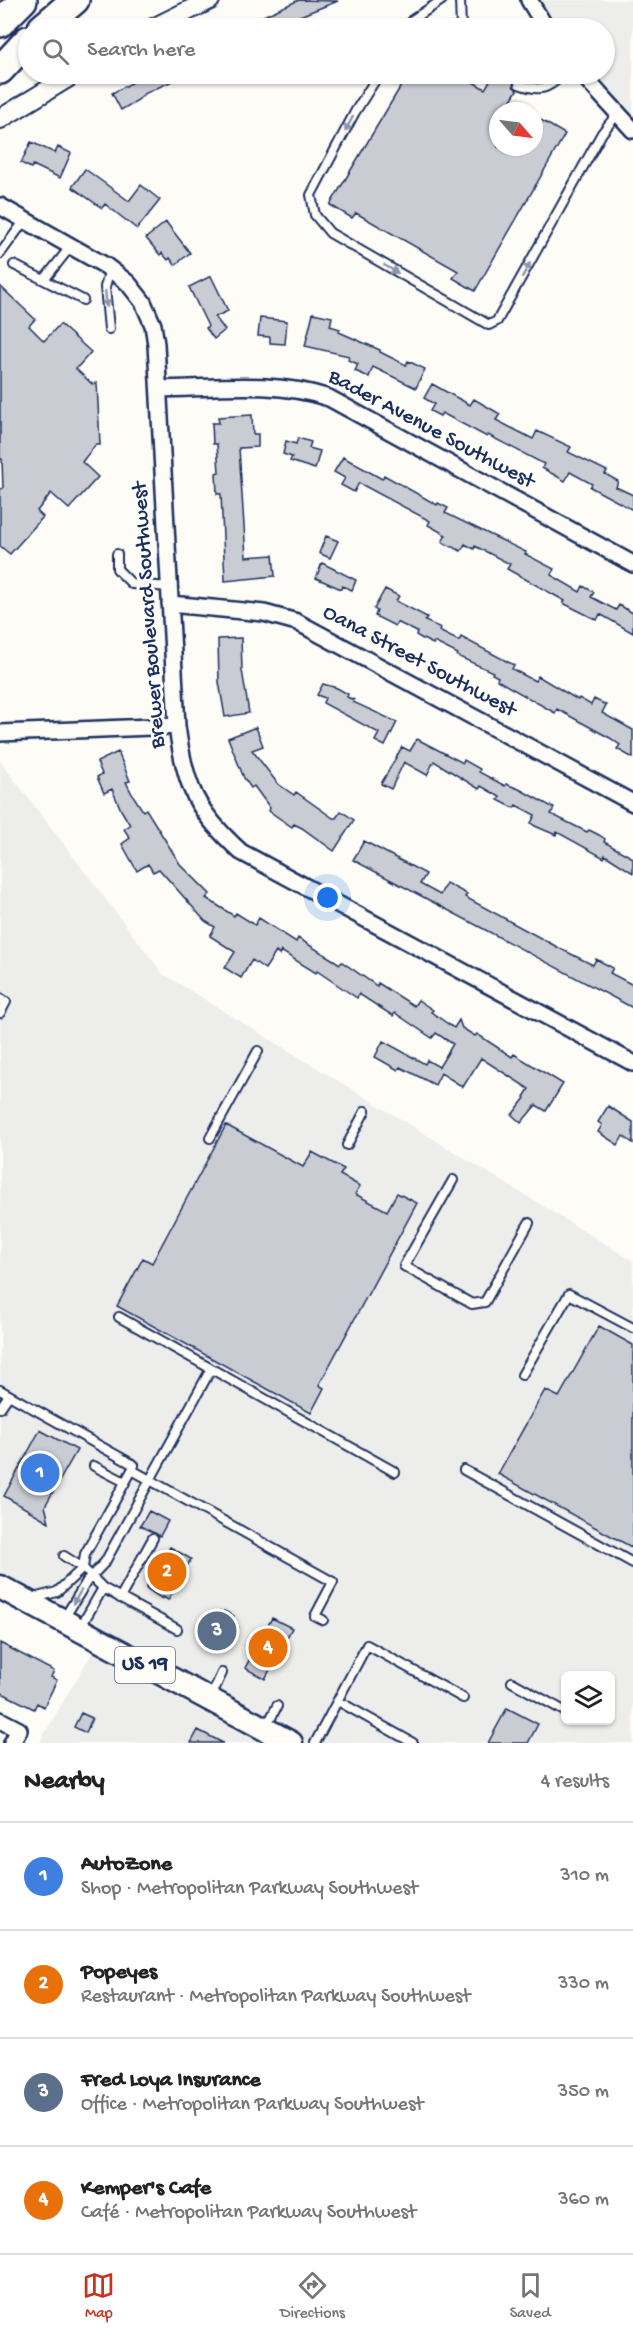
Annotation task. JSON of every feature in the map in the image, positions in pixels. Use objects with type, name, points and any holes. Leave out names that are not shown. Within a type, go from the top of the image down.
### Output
[{"type":"highway","points":[[0,23],[22,0]]},
{"type":"highway","points":[[50,18],[66,0]]},
{"type":"highway","points":[[54,18],[75,0]]},
{"type":"highway","points":[[0,70],[18,51]]},
{"type":"main road","name":"US 19","points":[[0,1587],[291,1743]]},
{"type":"street","points":[[173,18],[210,0]]},
{"type":"street","points":[[529,0],[540,18]]},
{"type":"street","points":[[0,119],[58,84]]},
{"type":"street","points":[[591,84],[633,129]]},
{"type":"street","name":"Brewer Boulevard Southwest","points":[[0,206],[110,268],[128,283],[143,302],[153,325],[159,390],[177,726],[182,763],[195,798],[216,829],[241,852],[633,1063]]},
{"type":"street","name":"Bader Avenue Southwest","points":[[159,390],[279,386],[305,390],[329,398],[633,564]]},
{"type":"street","name":"Oana Street Southwest","points":[[170,604],[264,613],[297,622],[633,804]]},
{"type":"street","points":[[0,733],[177,726]]},
{"type":"street","points":[[0,1720],[19,1730],[12,1743]]},
{"type":"lane","points":[[415,18],[442,0]]},
{"type":"lane","points":[[460,0],[461,18]]},
{"type":"lane","points":[[373,84],[355,112],[311,195],[315,215],[330,233],[489,325],[497,321],[602,133],[618,113]]},
{"type":"lane","points":[[519,84],[536,90],[552,84]]},
{"type":"lane","points":[[0,254],[25,220]]},
{"type":"lane","points":[[44,280],[71,246]]},
{"type":"lane","points":[[14,265],[83,300]]},
{"type":"lane","points":[[109,329],[105,287],[110,268]]},
{"type":"lane","points":[[117,554],[117,569],[132,584],[169,587]]},
{"type":"lane","points":[[0,998],[6,1002],[0,1013]]},
{"type":"lane","points":[[210,1138],[258,1051]]},
{"type":"lane","points":[[347,1144],[365,1111]]},
{"type":"lane","points":[[453,1180],[404,1266],[472,1304],[485,1302],[530,1223]]},
{"type":"lane","points":[[522,1375],[569,1294],[633,1328]]},
{"type":"lane","points":[[119,1317],[395,1472]]},
{"type":"lane","points":[[71,1625],[87,1581],[105,1562],[211,1369]]},
{"type":"lane","points":[[0,1390],[134,1465],[85,1554],[83,1568],[57,1592],[23,1599]]},
{"type":"lane","points":[[0,1408],[9,1395]]},
{"type":"lane","points":[[94,1466],[125,1482]]},
{"type":"lane","points":[[132,1470],[333,1582],[315,1616],[323,1620]]},
{"type":"lane","points":[[464,1470],[633,1563]]},
{"type":"lane","points":[[120,1598],[153,1538]]},
{"type":"lane","points":[[64,1556],[93,1576],[103,1588],[177,1629]]},
{"type":"lane","points":[[71,1625],[103,1588]]},
{"type":"lane","points":[[315,1743],[367,1645],[463,1698]]},
{"type":"lane","points":[[212,1701],[222,1673]]},
{"type":"lane","points":[[512,1682],[561,1709]]},
{"type":"lane","points":[[338,1701],[413,1743]]},
{"type":"lane","points":[[261,1727],[271,1718],[277,1706]]},
{"type":"shaded area","points":[[535,0],[633,0],[633,133],[596,84],[615,84],[615,18],[548,18]]},
{"type":"shaded area","points":[[0,761],[163,974],[633,1261],[633,1743],[39,1743],[99,1641],[0,1581]]},
{"type":"building","points":[[299,0],[338,1],[295,18],[264,18],[263,16]]},
{"type":"building","points":[[130,84],[166,84],[144,94],[121,110],[112,93]]},
{"type":"building","points":[[402,84],[476,84],[485,89],[488,84],[514,84],[517,90],[510,102],[489,102],[489,156],[543,156],[543,121],[565,134],[475,291],[453,278],[458,271],[356,213],[352,218],[330,205]]},
{"type":"building","points":[[31,142],[55,153],[58,147],[71,153],[60,178],[33,165],[31,168],[21,163]]},
{"type":"building","points":[[85,169],[129,201],[141,185],[160,200],[137,229],[105,204],[102,208],[72,187]]},
{"type":"building","points":[[166,222],[190,253],[175,265],[170,258],[168,260],[162,253],[160,255],[146,238]]},
{"type":"building","points":[[211,276],[228,311],[215,317],[225,330],[214,339],[206,328],[208,326],[189,287]]},
{"type":"building","points":[[0,286],[35,319],[29,326],[44,341],[60,324],[91,352],[76,369],[92,384],[97,383],[100,445],[96,444],[82,462],[98,477],[69,509],[51,493],[37,511],[43,517],[10,554],[0,546],[0,489],[3,488],[2,459],[0,459]]},
{"type":"building","points":[[313,313],[332,317],[330,326],[340,329],[339,332],[380,350],[406,365],[408,361],[425,369],[416,388],[373,367],[369,377],[355,371],[358,364],[348,360],[349,356],[305,346]]},
{"type":"building","points":[[260,318],[287,321],[285,344],[270,343],[270,337],[258,336]]},
{"type":"building","points":[[432,384],[470,405],[474,399],[500,414],[496,420],[533,439],[537,431],[571,447],[568,452],[607,471],[605,474],[618,481],[616,487],[633,495],[633,510],[590,487],[592,484],[570,472],[565,481],[542,468],[544,464],[442,413],[440,416],[430,411],[434,404],[424,398]]},
{"type":"building","points":[[252,415],[253,434],[258,434],[258,447],[239,448],[246,557],[273,555],[275,576],[225,581],[221,494],[217,494],[216,473],[219,472],[217,444],[213,444],[212,423],[219,423],[218,417]]},
{"type":"building","points":[[298,438],[311,442],[309,448],[320,451],[315,469],[290,461],[292,457],[283,454],[286,441],[296,444]]},
{"type":"building","points":[[343,457],[382,479],[384,475],[437,505],[438,503],[448,508],[445,513],[526,552],[525,554],[554,569],[551,575],[580,592],[583,586],[594,592],[591,597],[616,610],[619,605],[633,613],[633,633],[600,614],[597,620],[563,603],[565,601],[507,569],[510,564],[475,546],[474,549],[465,544],[461,551],[442,542],[446,535],[428,525],[430,521],[359,483],[354,492],[341,485],[345,478],[334,472]]},
{"type":"building","points":[[326,536],[338,541],[330,558],[319,553]]},
{"type":"building","points":[[322,563],[356,580],[352,590],[342,586],[341,589],[316,578]]},
{"type":"building","points":[[385,589],[399,596],[396,601],[427,617],[425,621],[441,628],[439,631],[459,641],[461,637],[514,665],[512,669],[535,681],[538,676],[578,700],[579,698],[591,705],[594,699],[606,705],[602,713],[633,730],[633,758],[617,749],[620,745],[610,738],[557,709],[555,713],[497,680],[498,677],[492,674],[493,672],[457,656],[458,654],[434,642],[433,644],[421,638],[416,635],[417,632],[397,622],[395,626],[375,616],[377,611],[374,609]]},
{"type":"building","points":[[241,638],[242,670],[249,713],[225,717],[219,682],[218,639]]},
{"type":"building","points":[[323,684],[337,688],[348,694],[347,697],[354,700],[353,702],[397,722],[385,746],[375,741],[379,733],[323,703],[325,698],[317,695]]},
{"type":"building","points":[[256,727],[263,746],[252,750],[278,784],[294,795],[296,792],[333,818],[336,818],[341,811],[354,820],[334,851],[302,828],[294,824],[292,827],[269,811],[270,808],[254,786],[251,788],[244,778],[228,738]]},
{"type":"building","points":[[417,739],[463,763],[464,760],[480,769],[479,772],[505,786],[506,784],[519,789],[554,808],[551,814],[587,832],[589,830],[599,835],[605,839],[604,842],[633,858],[633,873],[605,855],[604,858],[557,832],[556,835],[535,826],[531,823],[535,815],[516,805],[514,808],[498,800],[500,797],[481,786],[479,789],[434,761],[427,775],[404,762],[391,789],[381,784],[402,747],[410,751]]},
{"type":"building","points":[[118,752],[130,781],[126,782],[132,794],[143,811],[146,809],[180,864],[210,894],[206,898],[234,916],[236,913],[255,925],[259,918],[296,942],[298,938],[414,1006],[418,1000],[454,1028],[459,1020],[462,1028],[475,1036],[477,1034],[512,1057],[514,1054],[563,1084],[546,1111],[536,1105],[521,1123],[512,1115],[529,1089],[481,1058],[463,1087],[441,1073],[435,1085],[400,1067],[398,1070],[375,1057],[383,1041],[425,1064],[427,1060],[439,1067],[453,1044],[436,1033],[432,1038],[395,1013],[393,1016],[359,994],[357,998],[317,971],[316,973],[281,951],[279,955],[276,952],[265,969],[252,960],[241,978],[225,968],[235,952],[210,936],[215,927],[205,921],[159,869],[153,872],[148,864],[137,871],[122,844],[130,838],[124,829],[130,825],[112,789],[104,793],[97,777],[102,774],[97,762]]},
{"type":"building","points":[[364,841],[426,874],[420,884],[440,895],[446,883],[467,894],[465,897],[559,948],[593,965],[596,959],[613,968],[610,973],[633,985],[633,1008],[353,860]]},
{"type":"building","points":[[608,1106],[633,1122],[633,1143],[623,1136],[618,1145],[598,1132],[602,1125],[598,1122]]},
{"type":"building","points":[[226,1125],[303,1167],[312,1152],[344,1169],[340,1175],[360,1186],[355,1194],[387,1211],[397,1193],[417,1203],[319,1385],[324,1388],[311,1413],[117,1306],[143,1258],[152,1263]]},
{"type":"building","points":[[599,1326],[633,1345],[633,1548],[498,1474],[545,1390],[559,1397]]},
{"type":"building","points":[[40,1430],[77,1450],[45,1506],[49,1522],[4,1496]]},
{"type":"building","points":[[149,1511],[168,1521],[160,1536],[140,1526]]},
{"type":"building","points":[[170,1547],[191,1559],[168,1600],[163,1597],[162,1599],[146,1588],[151,1578],[148,1576],[154,1565],[158,1567]]},
{"type":"building","points":[[224,1611],[234,1616],[232,1620],[234,1621],[217,1651],[201,1642],[217,1612],[221,1615]]},
{"type":"building","points":[[272,1618],[292,1628],[265,1679],[245,1668]]},
{"type":"building","points":[[0,1643],[54,1671],[51,1677],[57,1680],[44,1707],[37,1703],[34,1709],[0,1692]]},
{"type":"building","points":[[507,1708],[538,1724],[528,1743],[488,1743]]},
{"type":"building","points":[[81,1713],[92,1718],[86,1733],[74,1727]]},
{"type":"building","points":[[198,1730],[223,1743],[191,1743]]},
{"type":"place","name":"AutoZone","points":[[40,1473]]},
{"type":"place","name":"Popeyes","points":[[167,1572]]},
{"type":"place","name":"Fred Loya Insurance","points":[[217,1631]]},
{"type":"place","name":"Kemper's Cafe","points":[[268,1648]]}]
